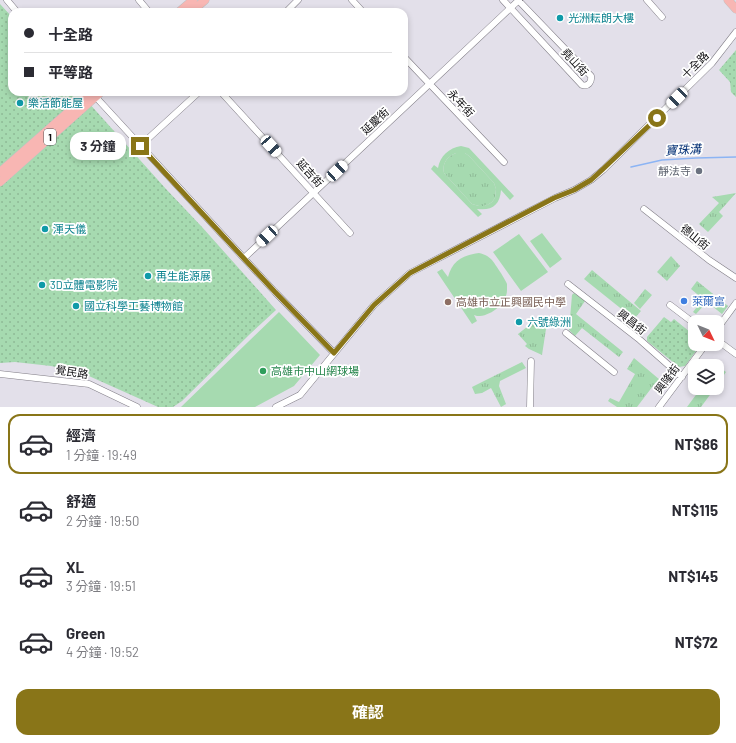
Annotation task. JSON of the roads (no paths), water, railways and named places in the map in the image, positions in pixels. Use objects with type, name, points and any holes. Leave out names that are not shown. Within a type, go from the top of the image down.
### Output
[{"type":"main road","points":[[184,8],[193,0]]},
{"type":"main road","points":[[196,8],[206,0]]},
{"type":"main road","points":[[728,0],[736,9]]},
{"type":"main road","name":"1","points":[[0,172],[90,96]]},
{"type":"main road","name":"1","points":[[0,182],[91,96]]},
{"type":"street","points":[[7,0],[14,8]]},
{"type":"street","points":[[139,0],[146,8]]},
{"type":"street","points":[[290,8],[298,0]]},
{"type":"street","points":[[352,0],[359,8]]},
{"type":"street","name":"堯山街","points":[[503,0],[582,85],[587,86],[590,84],[591,76],[519,0]]},
{"type":"street","name":"延慶街","points":[[244,258],[519,0]]},
{"type":"street","points":[[647,0],[662,17]]},
{"type":"street","name":"十全路","points":[[334,353],[374,305],[410,273],[591,180],[712,63],[736,32]]},
{"type":"street","name":"永年街","points":[[408,61],[504,162]]},
{"type":"street","points":[[97,96],[140,146],[334,353],[300,395],[276,407]]},
{"type":"street","points":[[140,146],[195,96]]},
{"type":"street","name":"延吉街","points":[[225,96],[350,233]]},
{"type":"street","name":"德山街","points":[[644,209],[709,260],[736,278]]},
{"type":"street","name":"興昌街","points":[[568,284],[640,340],[682,377]]},
{"type":"street","points":[[724,320],[736,304]]},
{"type":"street","points":[[670,305],[688,319]]},
{"type":"street","points":[[566,333],[614,372]]},
{"type":"street","points":[[724,345],[736,354]]},
{"type":"street","name":"興隆街","points":[[659,407],[701,351]]},
{"type":"street","points":[[530,407],[531,361]]},
{"type":"street","name":"覺民路","points":[[0,374],[89,384],[137,407]]},
{"type":"waterway","name":"寶珠溝","points":[[631,167],[662,160],[736,157]]},
{"type":"place","name":"光洲耘朗大樓","points":[[560,18]]},
{"type":"place","name":"樂活節能屋","points":[[20,103]]},
{"type":"place","name":"靜法寺","points":[[699,171]]},
{"type":"place","name":"渾天儀","points":[[45,229]]},
{"type":"place","name":"再生能源展","points":[[148,276]]},
{"type":"place","name":"3D立體電影院","points":[[42,285]]},
{"type":"place","name":"萊爾富","points":[[684,301]]},
{"type":"place","name":"高雄市立正興國民中學","points":[[448,302]]},
{"type":"place","name":"國立科學工藝博物館","points":[[76,306]]},
{"type":"place","name":"六號綠洲","points":[[519,322]]},
{"type":"place","name":"高雄市中山網球場","points":[[263,371]]}]
